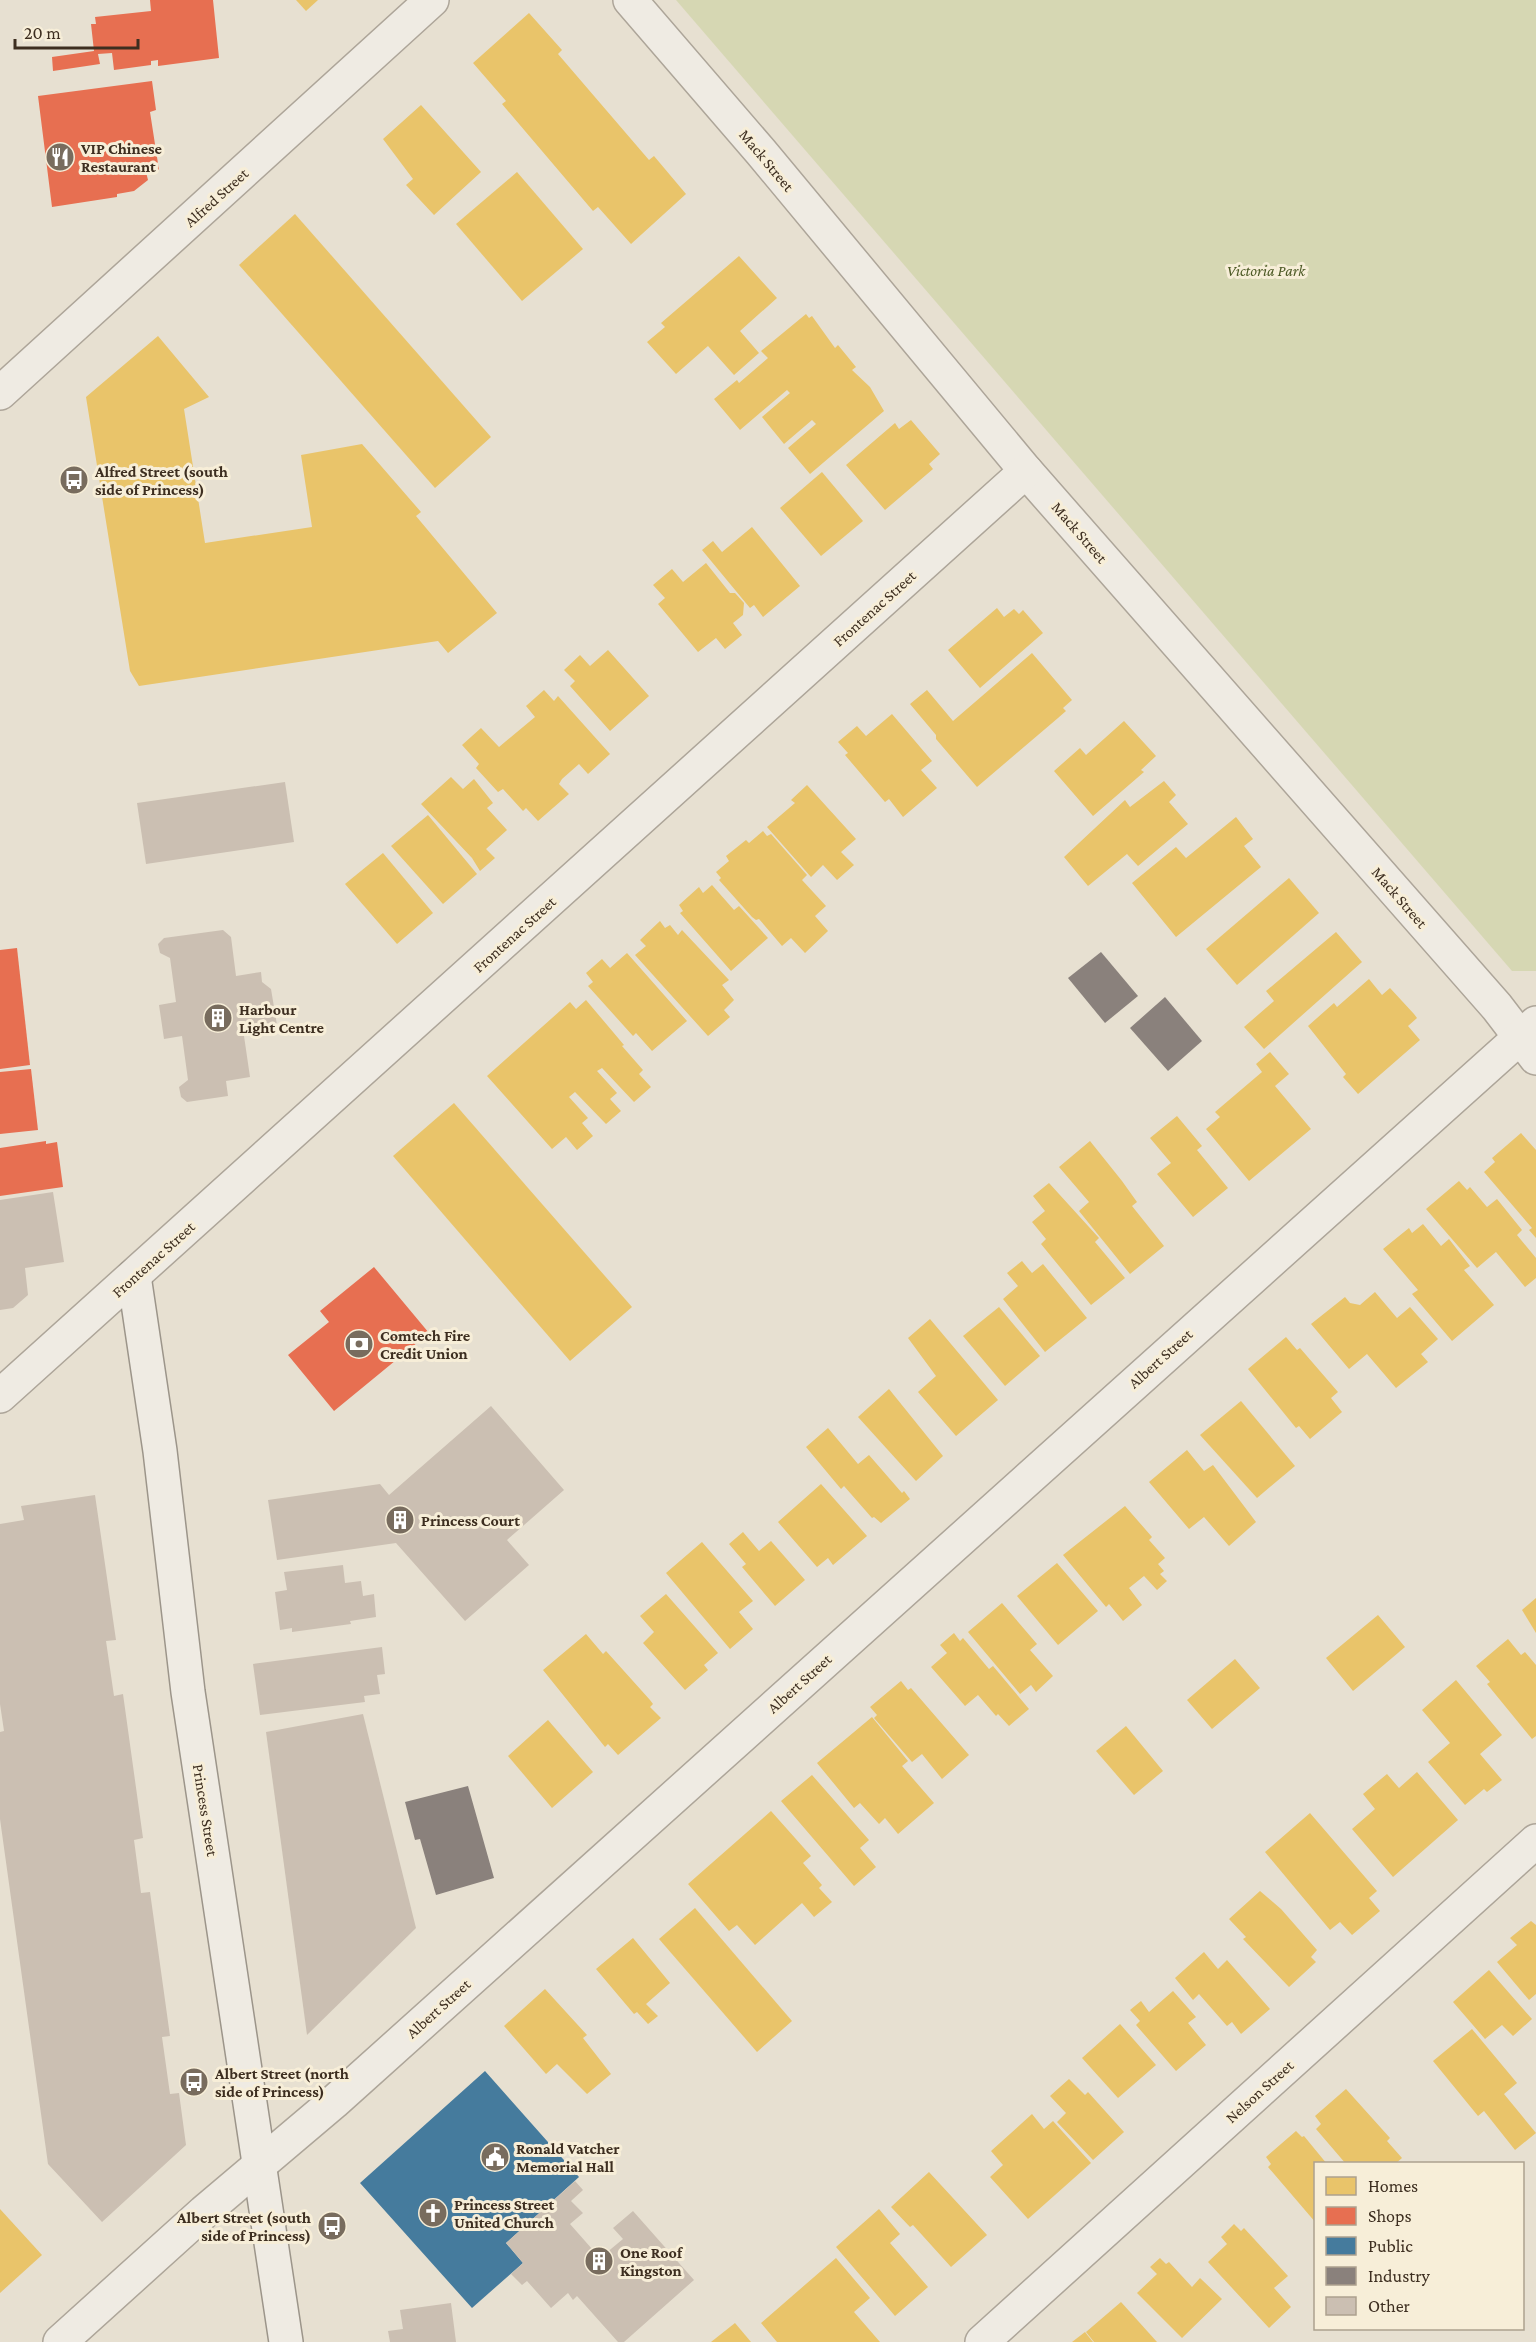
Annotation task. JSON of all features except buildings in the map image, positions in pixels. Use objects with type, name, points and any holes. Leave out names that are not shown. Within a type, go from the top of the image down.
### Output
[{"type":"street","name":"Alfred Street","points":[[0,393],[432,0]]},
{"type":"street","name":"Mack Street","points":[[630,0],[761,152],[1026,471],[1531,1039]]},
{"type":"street","name":"Frontenac Street","points":[[0,1396],[1026,471]]},
{"type":"street","name":"Albert Street","points":[[60,2342],[260,2164],[334,2102],[1531,1039]]},
{"type":"street","name":"Princess Street","points":[[134,1276],[160,1451],[188,1692],[286,2342]]},
{"type":"street","name":"Nelson Street","points":[[982,2342],[1536,1841]]},
{"type":"green space","name":"Victoria Park","points":[[676,0],[1536,0],[1536,971],[1512,971]]},
{"type":"place","name":"VIP Chinese Restaurant","points":[[60,157]]},
{"type":"place","name":"Alfred Street (south side of Princess)","points":[[74,480]]},
{"type":"place","name":"Harbour Light Centre","points":[[218,1018]]},
{"type":"place","name":"Comtech Fire Credit Union","points":[[359,1344]]},
{"type":"place","name":"Princess Court","points":[[400,1520]]},
{"type":"place","name":"Albert Street (north side of Princess)","points":[[194,2082]]},
{"type":"place","name":"Ronald Vatcher Memorial Hall","points":[[495,2157]]},
{"type":"place","name":"Princess Street United Church","points":[[433,2213]]},
{"type":"place","name":"Albert Street (south side of Princess)","points":[[332,2226]]},
{"type":"place","name":"One Roof Kingston","points":[[599,2261]]}]
